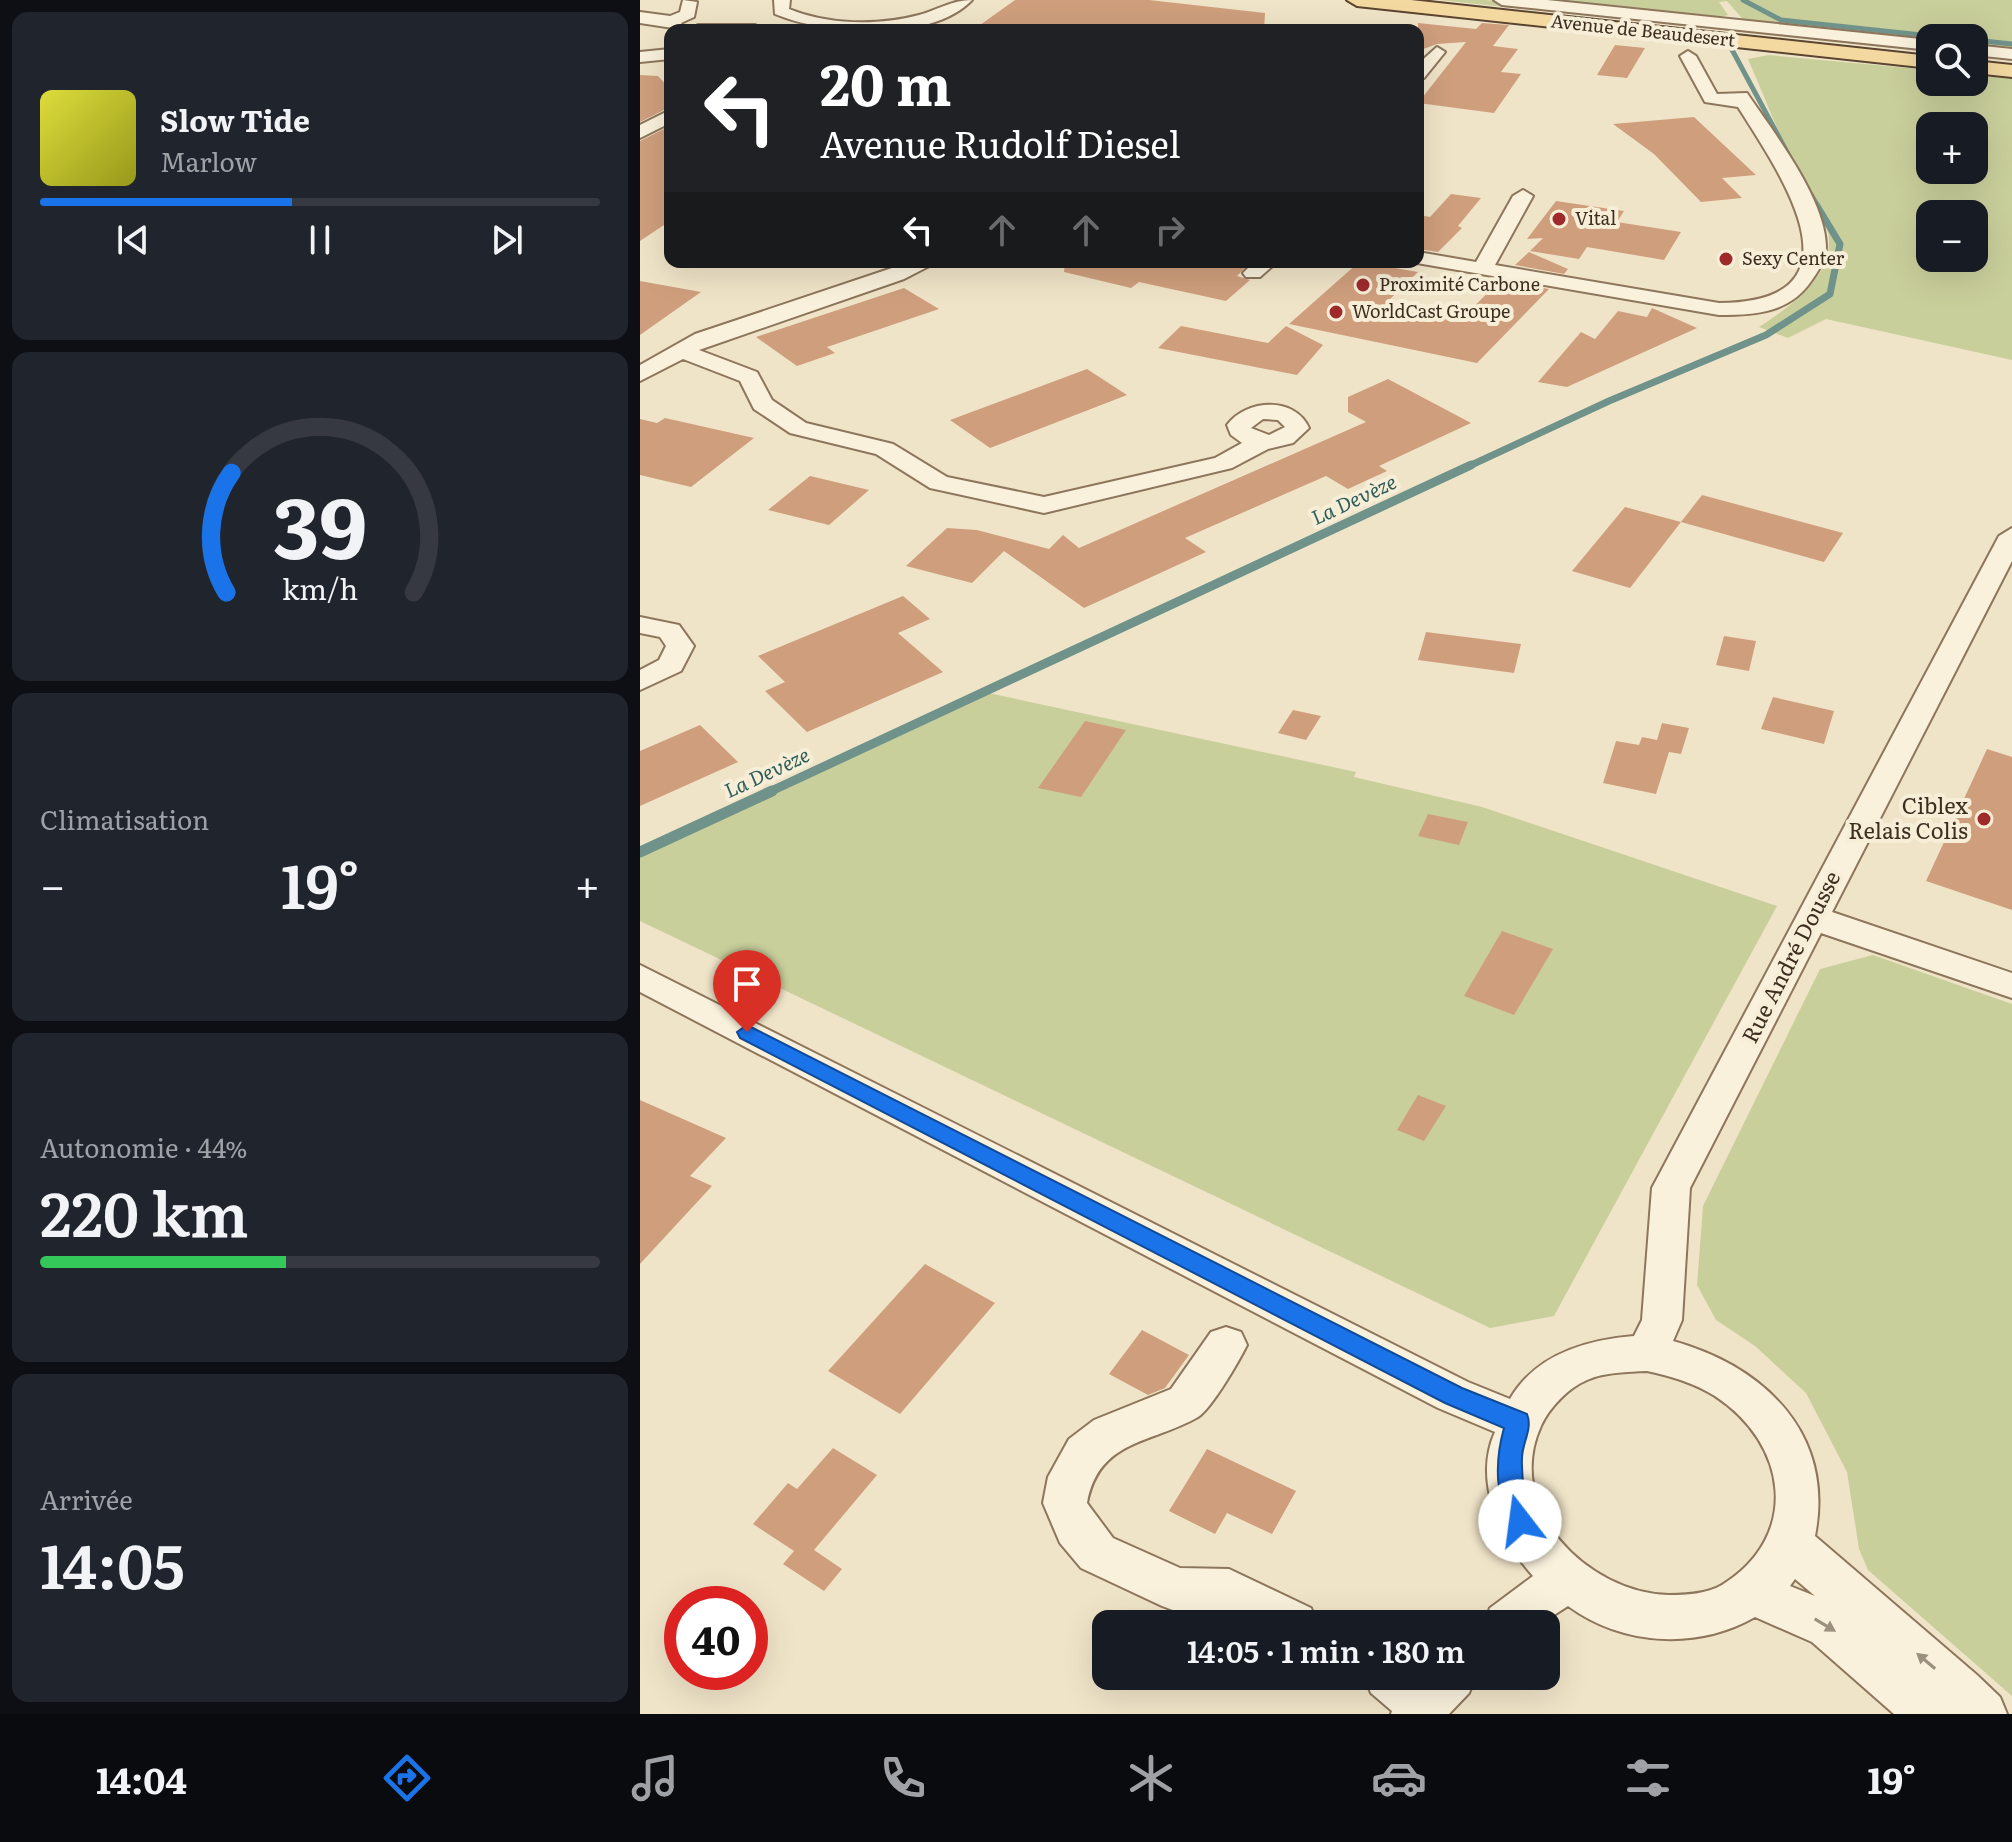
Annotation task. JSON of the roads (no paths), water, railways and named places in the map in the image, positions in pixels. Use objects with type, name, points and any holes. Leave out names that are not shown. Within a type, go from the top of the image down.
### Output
[{"type":"main road","name":"Avenue de Beaudesert","points":[[1357,0],[1916,60]]},
{"type":"main road","points":[[1988,68],[2012,71]]},
{"type":"street","points":[[782,0],[781,11],[819,24]]},
{"type":"street","points":[[905,24],[938,15],[964,0]]},
{"type":"street","points":[[1502,0],[1916,44]]},
{"type":"street","points":[[678,24],[688,14],[689,2]]},
{"type":"street","points":[[731,24],[733,10]]},
{"type":"street","points":[[640,17],[664,26]]},
{"type":"street","points":[[640,43],[664,33]]},
{"type":"street","points":[[1988,51],[2012,54]]},
{"type":"street","points":[[1424,67],[1437,52]]},
{"type":"street","points":[[640,57],[664,55]]},
{"type":"street","points":[[1424,259],[1719,309],[1760,309],[1798,286],[1812,265],[1816,245],[1807,214],[1782,161],[1742,100],[1711,98],[1688,56]]},
{"type":"street","points":[[640,133],[664,119]]},
{"type":"street","points":[[1482,269],[1523,196]]},
{"type":"street","points":[[640,374],[679,350],[910,268]]},
{"type":"street","points":[[679,350],[749,377],[762,404],[798,428],[884,449],[939,483],[1044,505],[1223,463],[1265,441]]},
{"type":"street","name":"Rue André Dousse","points":[[1647,1353],[1662,1320],[1671,1188],[2012,536]]},
{"type":"street","points":[[640,625],[669,631],[680,646],[671,665],[640,681]]},
{"type":"street","points":[[1811,917],[2012,986]]},
{"type":"street","points":[[640,977],[1453,1395],[1518,1422]]},
{"type":"street","points":[[1226,1345],[1186,1402],[1109,1434],[1084,1453],[1070,1477],[1065,1503],[1076,1528],[1097,1553],[1178,1590],[1229,1591],[1266,1610]]},
{"type":"street","points":[[1647,1353],[1685,1361],[1722,1378],[1754,1402],[1779,1434],[1795,1470],[1799,1507],[1791,1544],[1777,1571],[1754,1593],[1722,1611],[1670,1618],[1642,1616],[1602,1603],[1567,1581],[1540,1554],[1517,1510],[1510,1487],[1509,1453],[1518,1422],[1539,1391],[1569,1369],[1606,1356],[1647,1353]]},
{"type":"street","points":[[1791,1544],[1822,1575],[1942,1674],[1983,1714]]},
{"type":"street","points":[[1522,1610],[1567,1581]]},
{"type":"street","points":[[1754,1593],[1829,1626],[1931,1714]]},
{"type":"waterway","points":[[1743,0],[1781,20],[1916,34]]},
{"type":"waterway","points":[[1988,41],[2012,44]]},
{"type":"waterway","name":"La Devèze","points":[[1730,46],[1795,167]]},
{"type":"waterway","name":"La Devèze","points":[[1807,188],[1819,208]]},
{"type":"waterway","name":"La Devèze","points":[[1467,467],[1609,401],[1766,335],[1830,294],[1840,244],[1817,206]]},
{"type":"waterway","name":"La Devèze","points":[[767,793],[1471,465]]},
{"type":"waterway","name":"La Devèze","points":[[640,852],[772,791]]},
{"type":"place","name":"Vital","points":[[1559,219]]},
{"type":"place","name":"Sexy Center","points":[[1726,259]]},
{"type":"place","name":"Proximité Carbone","points":[[1363,285]]},
{"type":"place","name":"WorldCast Groupe","points":[[1336,312]]},
{"type":"place","name":"Ciblex Relais Colis","points":[[1984,819]]}]
